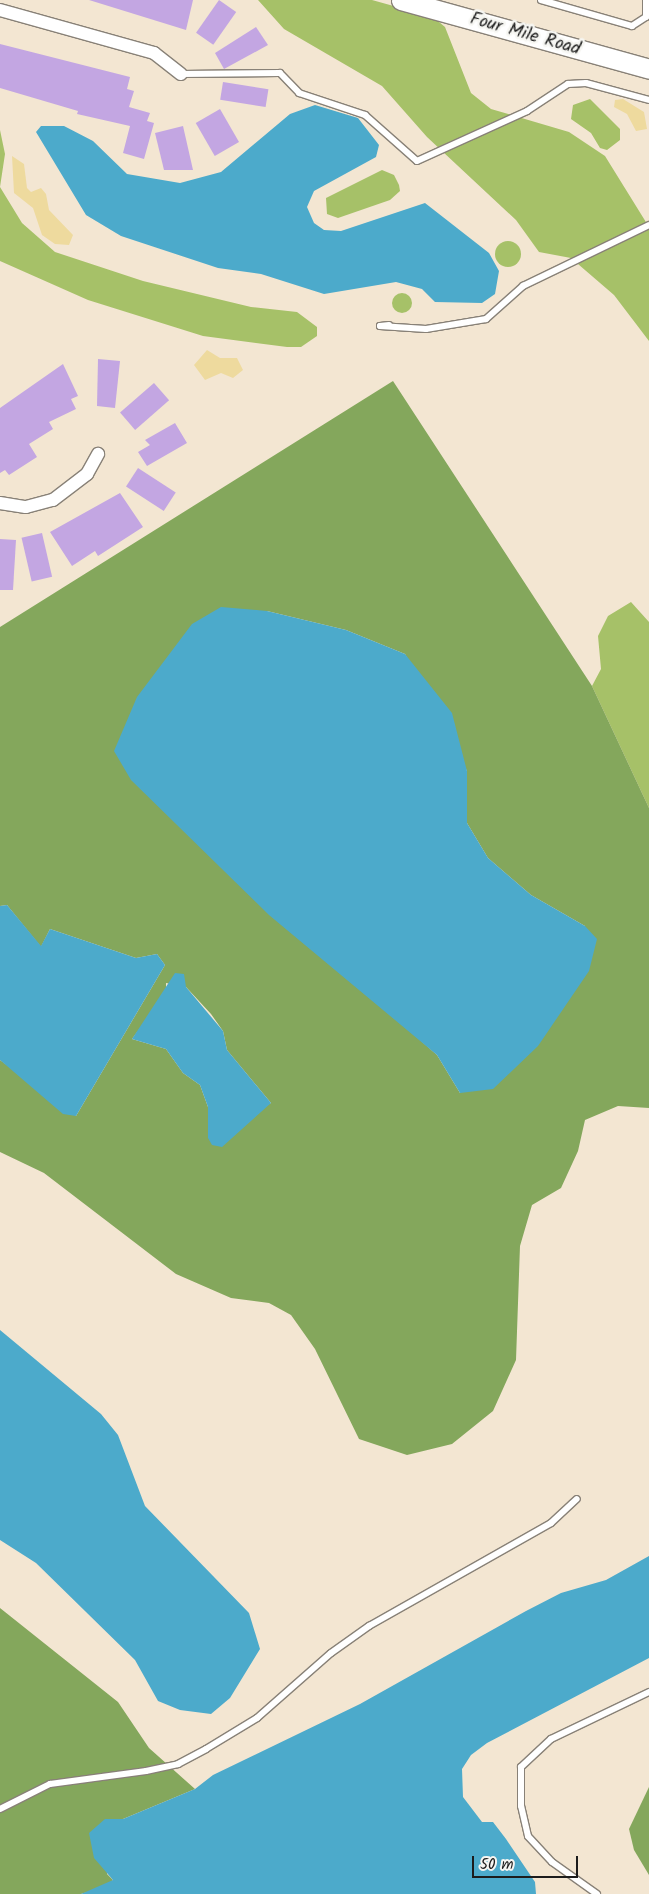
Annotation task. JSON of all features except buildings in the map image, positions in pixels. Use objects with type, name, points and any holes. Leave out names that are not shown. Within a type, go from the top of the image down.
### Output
[{"type":"main road","name":"Four Mile Road","points":[[401,0],[649,69]]},
{"type":"street","points":[[0,10],[154,53],[181,74]]},
{"type":"street","points":[[0,503],[26,507],[53,500],[81,480],[98,454]]},
{"type":"lane","points":[[540,0],[632,26],[646,17],[646,0]]},
{"type":"lane","points":[[181,74],[280,73],[299,93],[365,115],[417,161],[527,111],[568,84],[586,83],[649,100]]},
{"type":"lane","points":[[389,326],[426,329],[486,319],[523,286],[649,225]]},
{"type":"lane","points":[[0,1809],[50,1784],[146,1772],[178,1764],[206,1749],[257,1718],[331,1653],[368,1626],[551,1523],[577,1499]]},
{"type":"lane","points":[[597,1894],[552,1862],[528,1836],[521,1806],[521,1767],[551,1739],[649,1692]]},
{"type":"green space","points":[[258,0],[372,0],[433,17],[445,27],[471,93],[491,109],[569,132],[605,156],[649,227],[649,341],[614,295],[571,258],[539,252],[516,220],[427,137],[382,86],[284,29]]},
{"type":"green space","points":[[590,99],[620,129],[620,140],[607,150],[600,148],[591,133],[571,119],[573,105]]},
{"type":"green space","points":[[0,130],[5,154],[0,187]]},
{"type":"green space","points":[[382,170],[394,175],[399,185],[400,191],[390,200],[338,218],[327,214],[326,198]]},
{"type":"green space","points":[[0,187],[22,223],[55,252],[143,281],[251,307],[297,312],[317,327],[317,336],[301,347],[287,347],[203,336],[88,300],[0,261]]},
{"type":"green space","points":[[508,241],[517,245],[521,254],[517,263],[508,267],[499,263],[495,254],[499,245]]},
{"type":"green space","points":[[402,293],[409,296],[412,303],[409,310],[402,313],[395,310],[392,303],[395,296]]},
{"type":"green space","points":[[393,381],[592,686],[649,808],[649,1108],[618,1106],[585,1120],[578,1151],[561,1188],[532,1205],[520,1246],[516,1360],[493,1411],[452,1444],[407,1455],[359,1439],[315,1349],[291,1315],[269,1303],[231,1298],[176,1274],[44,1173],[0,1152],[0,1060],[76,1116],[165,965],[157,954],[136,958],[50,929],[41,947],[7,905],[0,906],[0,627]],"holes":[[[267,611],[346,630],[405,654],[467,771],[467,823],[488,858],[531,895],[585,926],[460,1093],[437,1055],[368,994]],[[166,983],[186,987],[211,1014],[223,1031],[227,1050],[271,1103],[208,1138],[208,1107],[200,1085],[183,1073],[166,1049],[132,1039],[166,993]]]},
{"type":"green space","points":[[631,602],[649,622],[649,808],[592,686],[601,669],[598,636],[608,616]]},
{"type":"green space","points":[[0,1608],[118,1702],[149,1748],[195,1789],[123,1819],[105,1819],[107,1874],[113,1880],[107,1886],[81,1894],[0,1894]]},
{"type":"green space","points":[[649,1787],[649,1875],[634,1850],[629,1829]]},
{"type":"sand","points":[[623,99],[644,112],[647,129],[636,131],[627,114],[614,107],[615,100]]},
{"type":"sand","points":[[12,156],[24,164],[27,188],[31,192],[41,188],[46,194],[49,210],[73,235],[69,245],[55,244],[42,235],[33,208],[14,193]]},
{"type":"sand","points":[[207,350],[220,358],[237,358],[243,370],[233,378],[221,373],[205,380],[194,365]]},
{"type":"water","points":[[315,105],[358,118],[379,145],[376,157],[314,191],[307,207],[314,223],[324,230],[341,231],[425,203],[489,253],[499,271],[495,294],[482,303],[435,302],[422,289],[396,282],[324,294],[261,274],[218,268],[121,236],[86,215],[36,132],[41,126],[64,126],[93,141],[127,174],[180,183],[221,172],[290,114]]},
{"type":"water","points":[[221,607],[267,611],[346,630],[405,654],[452,713],[467,771],[467,823],[488,858],[531,895],[585,926],[597,939],[589,971],[538,1046],[493,1089],[460,1093],[437,1055],[269,915],[131,780],[114,751],[137,697],[192,624]]},
{"type":"water","points":[[7,905],[41,946],[50,929],[136,958],[157,954],[165,965],[76,1116],[63,1114],[0,1060],[0,906]]},
{"type":"water","points":[[175,973],[184,974],[186,987],[223,1031],[227,1050],[271,1103],[222,1147],[212,1145],[208,1138],[208,1107],[200,1085],[183,1073],[166,1049],[132,1039]]},
{"type":"water","points":[[0,1330],[101,1414],[118,1435],[145,1506],[249,1613],[260,1649],[230,1698],[211,1714],[180,1710],[158,1701],[135,1660],[36,1563],[0,1540]]},
{"type":"water","points":[[649,1556],[649,1658],[487,1743],[471,1755],[462,1769],[463,1797],[482,1822],[493,1822],[506,1839],[535,1882],[536,1894],[81,1894],[113,1880],[94,1858],[89,1833],[105,1819],[123,1819],[195,1789],[213,1775],[360,1704],[561,1593],[606,1580]]}]
